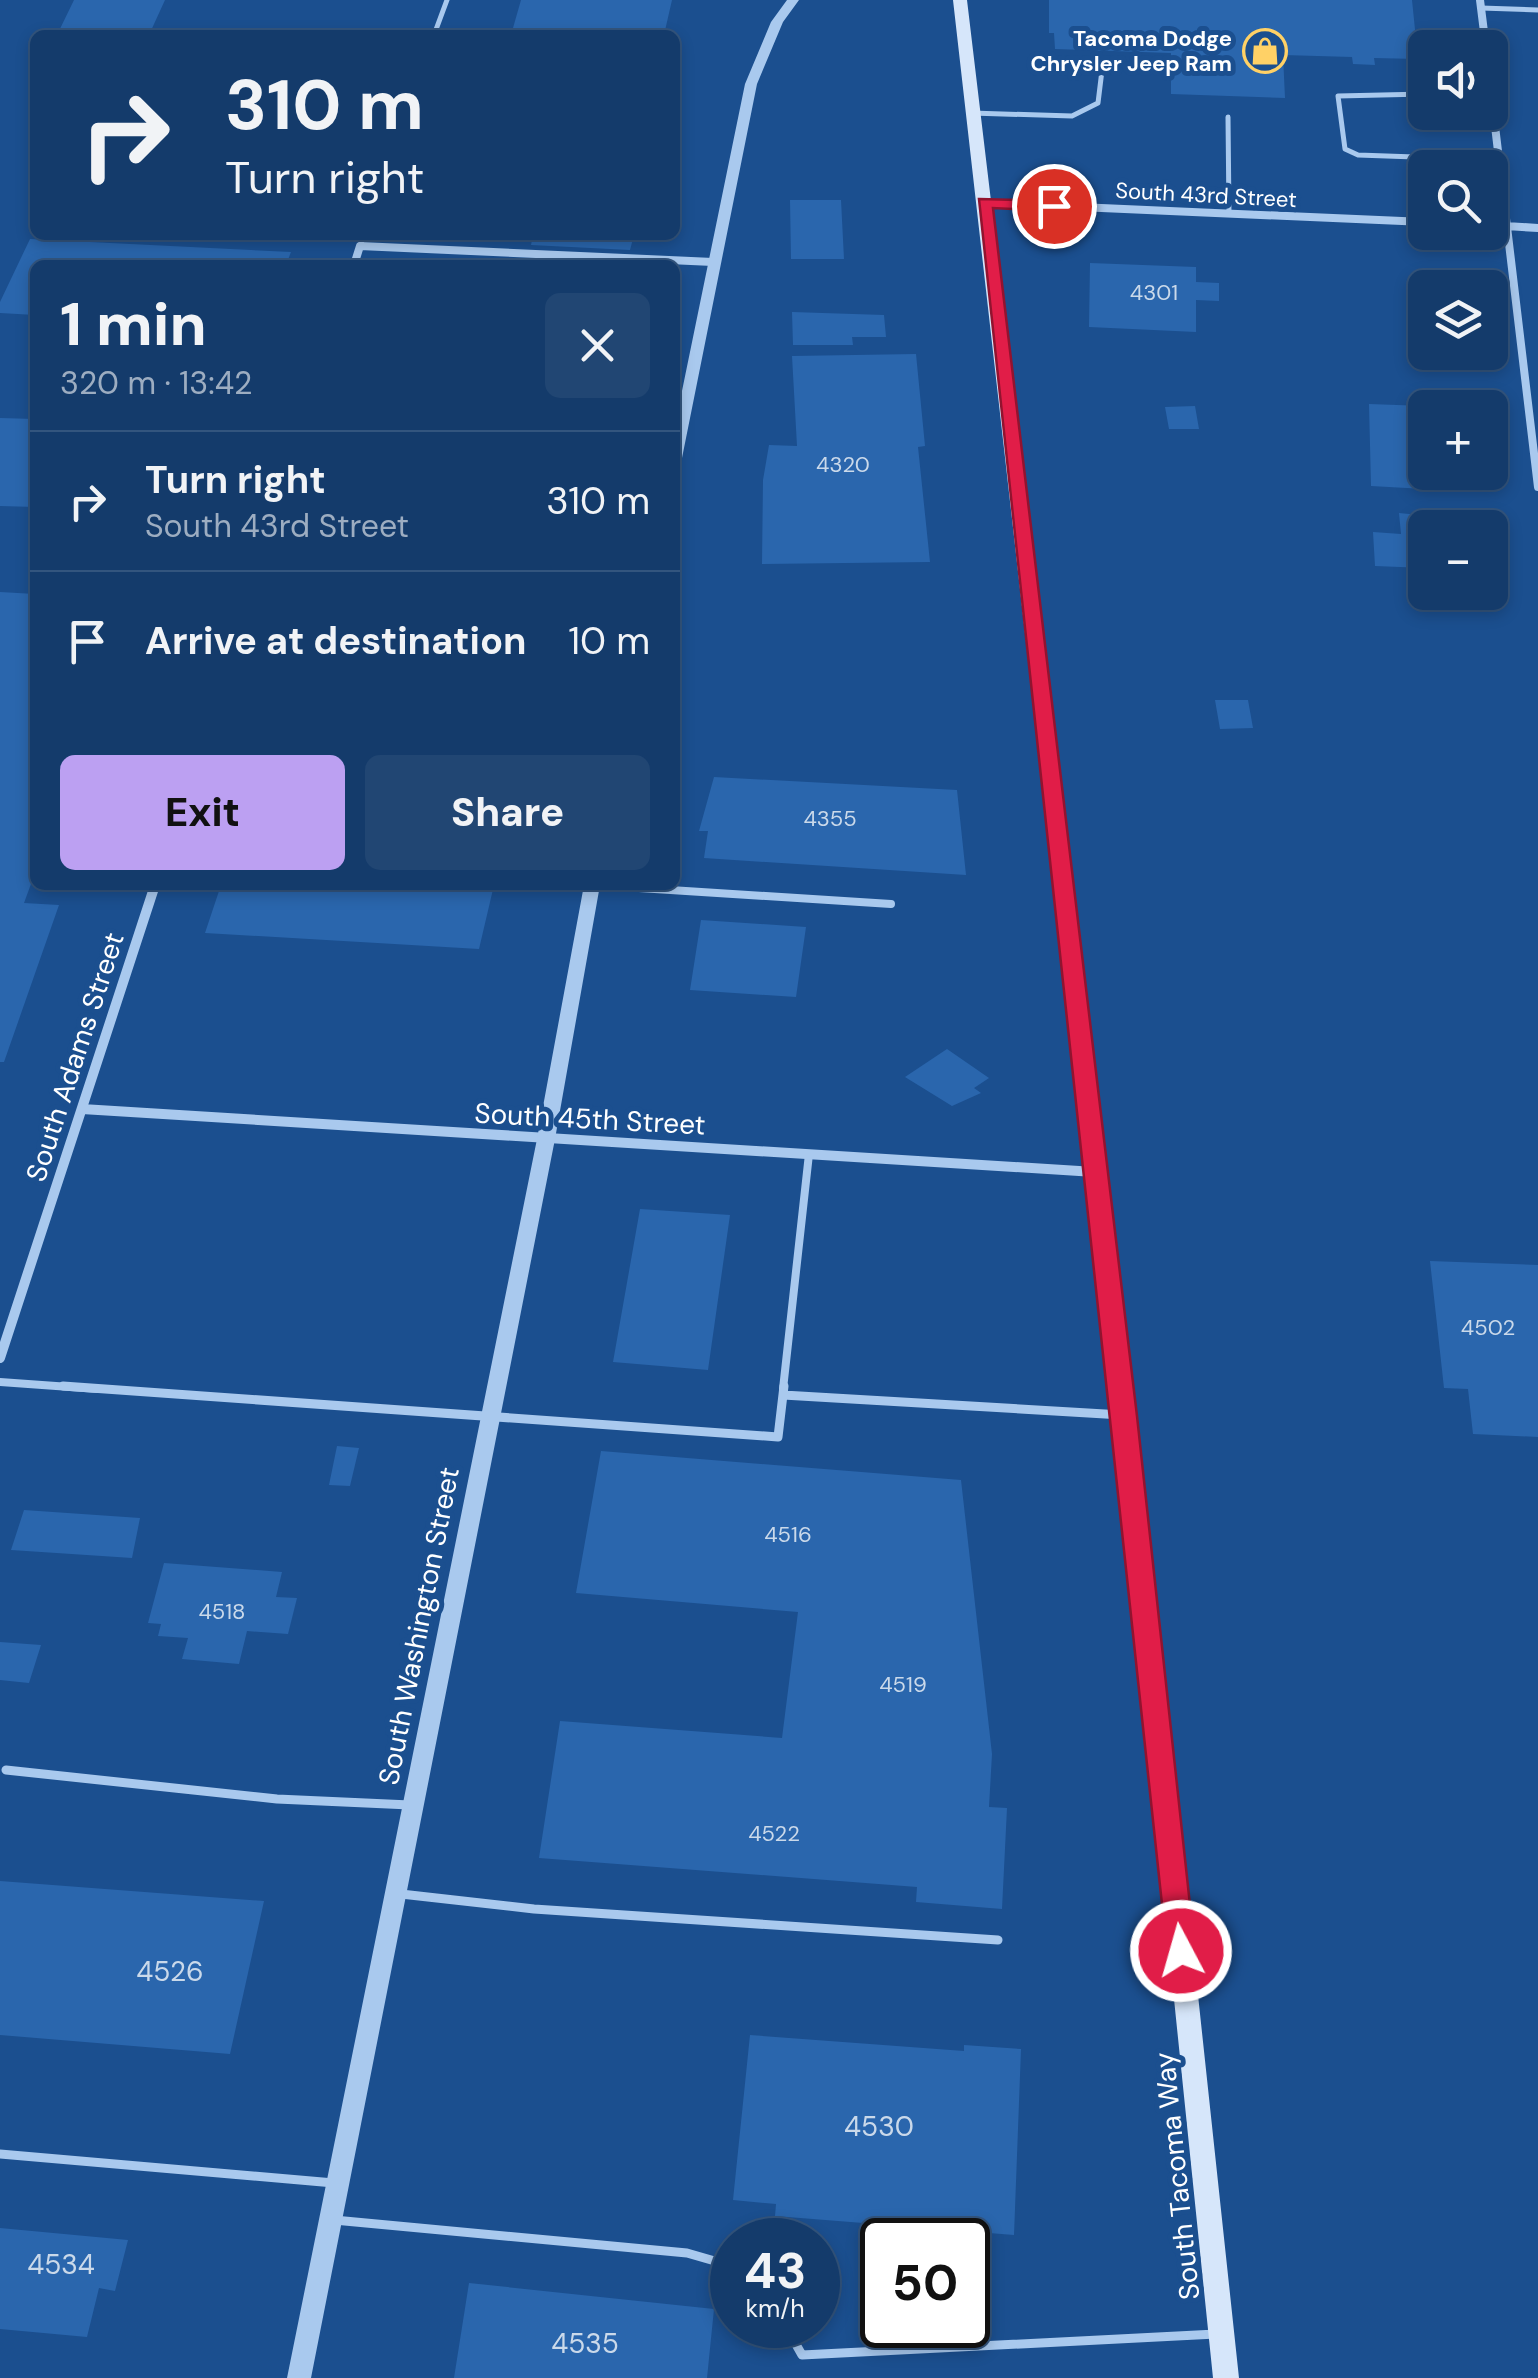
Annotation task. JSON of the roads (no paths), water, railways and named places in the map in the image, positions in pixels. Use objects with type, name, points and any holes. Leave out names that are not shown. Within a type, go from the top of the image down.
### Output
[{"type":"main road","name":"South Tacoma Way","points":[[960,0],[1125,1416],[1226,2378]]},
{"type":"street","points":[[680,432],[751,84],[766,43],[793,0]]},
{"type":"street","points":[[1481,4],[1484,30]]},
{"type":"street","name":"South 43rd Street","points":[[985,203],[1408,221]]},
{"type":"street","points":[[1508,226],[1538,228]]},
{"type":"street","points":[[1508,242],[1538,487]]},
{"type":"street","points":[[356,260],[360,246],[669,260]]},
{"type":"street","points":[[680,261],[713,262]]},
{"type":"street","name":"South Adams Street","points":[[0,1358],[152,890]]},
{"type":"street","name":"South Washington Street","points":[[299,2378],[546,1139],[591,890]]},
{"type":"street","name":"South 45th Street","points":[[82,1109],[1095,1172]]},
{"type":"lane","points":[[436,30],[447,0]]},
{"type":"lane","points":[[1481,4],[1538,10]]},
{"type":"lane","points":[[971,113],[1072,116],[1088,110],[1098,103],[1103,62]]},
{"type":"lane","points":[[1408,94],[1338,96],[1346,149],[1358,155],[1408,157]]},
{"type":"lane","points":[[1228,116],[1229,214]]},
{"type":"lane","points":[[360,246],[362,240]]},
{"type":"lane","points":[[671,890],[891,904]]},
{"type":"lane","points":[[0,1382],[778,1437],[809,1154]]},
{"type":"lane","points":[[782,1395],[1125,1416]]},
{"type":"lane","points":[[6,1770],[276,1799],[412,1805]]},
{"type":"lane","points":[[396,1894],[534,1909],[998,1940]]},
{"type":"lane","points":[[0,2154],[337,2184]]},
{"type":"lane","points":[[330,2220],[686,2252],[710,2259]]},
{"type":"lane","points":[[798,2348],[802,2355],[1221,2334]]},
{"type":"place","name":"Tacoma Dodge Chrysler Jeep Ram","points":[[1265,51]]}]
